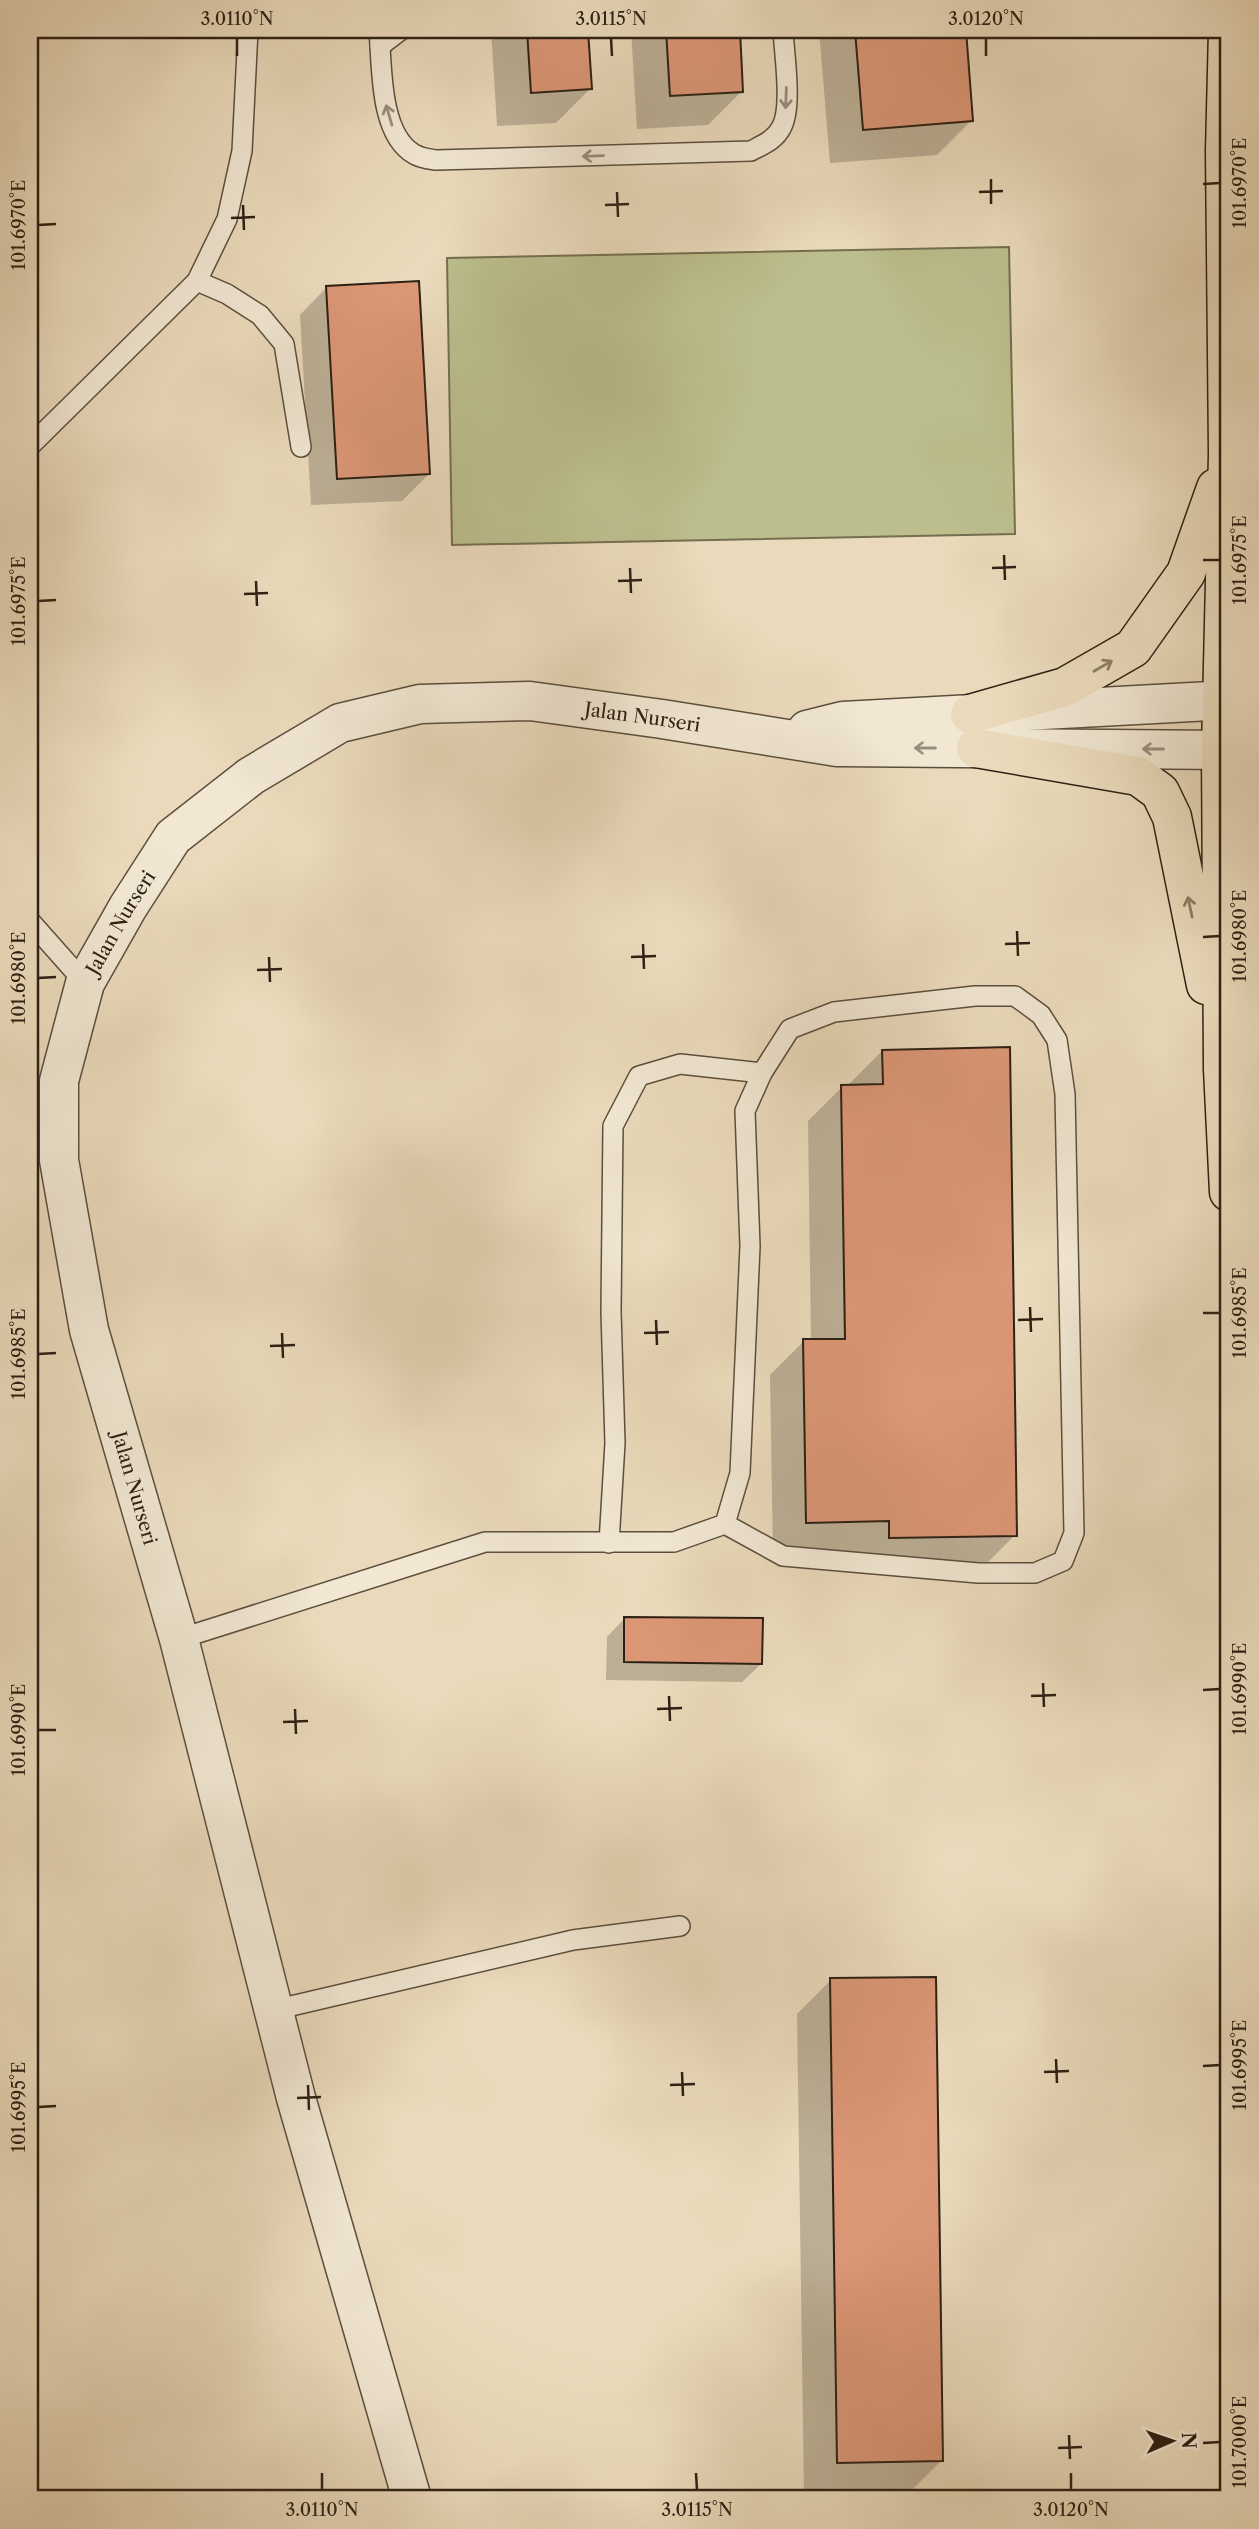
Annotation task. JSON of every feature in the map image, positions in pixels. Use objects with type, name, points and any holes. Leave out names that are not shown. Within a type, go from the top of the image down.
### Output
[{"type":"main road","points":[[1227,30],[1225,165],[1228,454],[1223,1069],[1229,1192]]},
{"type":"main road","points":[[973,731],[1065,687],[1133,648],[1186,573],[1228,454]]},
{"type":"main road","points":[[973,731],[1138,776],[1160,792],[1172,817],[1223,1069]]},
{"type":"street","name":"Jalan Nurseri","points":[[412,2499],[296,2098],[179,1639],[89,1330],[59,1160],[59,1081],[85,984],[128,907],[173,837],[251,776],[340,723],[420,704],[530,701],[838,747],[1225,700]]},
{"type":"street","name":"Jalan Nurseri","points":[[973,731],[1225,750]]},
{"type":"lane","points":[[30,446],[197,281],[227,219],[242,151],[248,30]]},
{"type":"lane","points":[[401,30],[379,38],[385,103],[391,126],[414,154],[436,160],[751,151],[771,140],[782,127],[787,101],[783,30]]},
{"type":"lane","points":[[197,281],[227,294],[260,315],[284,344],[301,447]]},
{"type":"lane","points":[[30,921],[85,984]]},
{"type":"lane","points":[[179,1639],[485,1542],[674,1542],[725,1524],[783,1556],[978,1573],[1035,1573],[1063,1561],[1074,1533],[1065,1094],[1057,1040],[1041,1015],[1015,996],[975,996],[834,1012],[790,1029],[762,1073],[745,1111],[750,1246],[740,1473],[725,1524]]},
{"type":"lane","points":[[609,1543],[615,1443],[611,1312],[613,1126],[639,1076],[680,1063],[762,1073]]},
{"type":"lane","points":[[274,2010],[573,1940],[680,1926]]},
{"type":"green space","points":[[1009,247],[1015,534],[452,545],[447,258]]},
{"type":"building","points":[[527,30],[588,30],[592,89],[531,93]]},
{"type":"building","points":[[666,30],[740,30],[743,92],[670,96]]},
{"type":"building","points":[[855,30],[966,30],[973,121],[863,130]]},
{"type":"building","points":[[419,281],[430,474],[337,479],[326,286]]},
{"type":"building","points":[[1010,1047],[1017,1536],[889,1538],[889,1521],[806,1523],[803,1339],[845,1339],[841,1085],[883,1084],[882,1050]]},
{"type":"building","points":[[624,1617],[763,1618],[762,1664],[624,1662]]},
{"type":"building","points":[[936,1977],[943,2461],[837,2463],[830,1978]]}]
